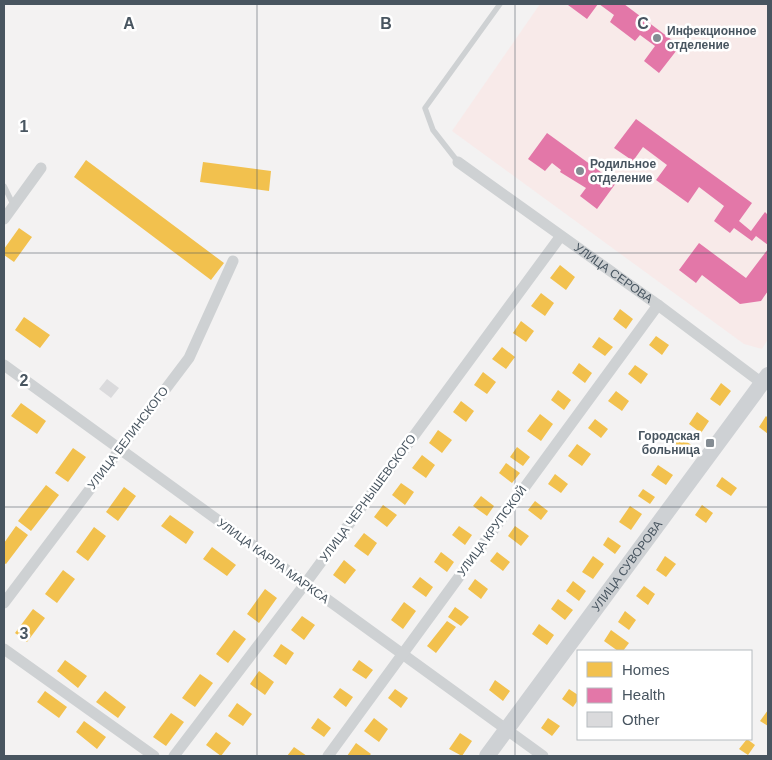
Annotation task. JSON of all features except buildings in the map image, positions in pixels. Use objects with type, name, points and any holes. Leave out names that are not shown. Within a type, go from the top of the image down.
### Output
[{"type":"street","name":"УЛИЦА СЕРОВА","points":[[458,162],[560,237],[766,382]]},
{"type":"street","points":[[4,219],[41,168]]},
{"type":"street","name":"УЛИЦА ЧЕРНЫШЕВСКОГО","points":[[174,756],[305,584],[560,237]]},
{"type":"street","name":"УЛИЦА БЕЛИНСКОГО","points":[[4,603],[188,358],[234,261]]},
{"type":"street","name":"УЛИЦА КРУПСКОЙ","points":[[328,756],[658,305]]},
{"type":"street","name":"УЛИЦА КАРЛА МАРКСА","points":[[4,365],[543,756]]},
{"type":"street","name":"УЛИЦА СУВОРОВА","points":[[487,756],[766,382]]},
{"type":"street","points":[[4,649],[154,756]]},
{"type":"lane","points":[[458,162],[433,130],[425,108],[500,4]]},
{"type":"lane","points":[[4,186],[14,206]]},
{"type":"shaded area","points":[[540,4],[768,4],[768,339],[762,349],[744,344],[452,131]]},
{"type":"place","name":"Инфекционное отделение","points":[[657,38]]},
{"type":"place","name":"Родильное отделение","points":[[580,171]]},
{"type":"place","name":"Городская больница","points":[[710,443]]}]
